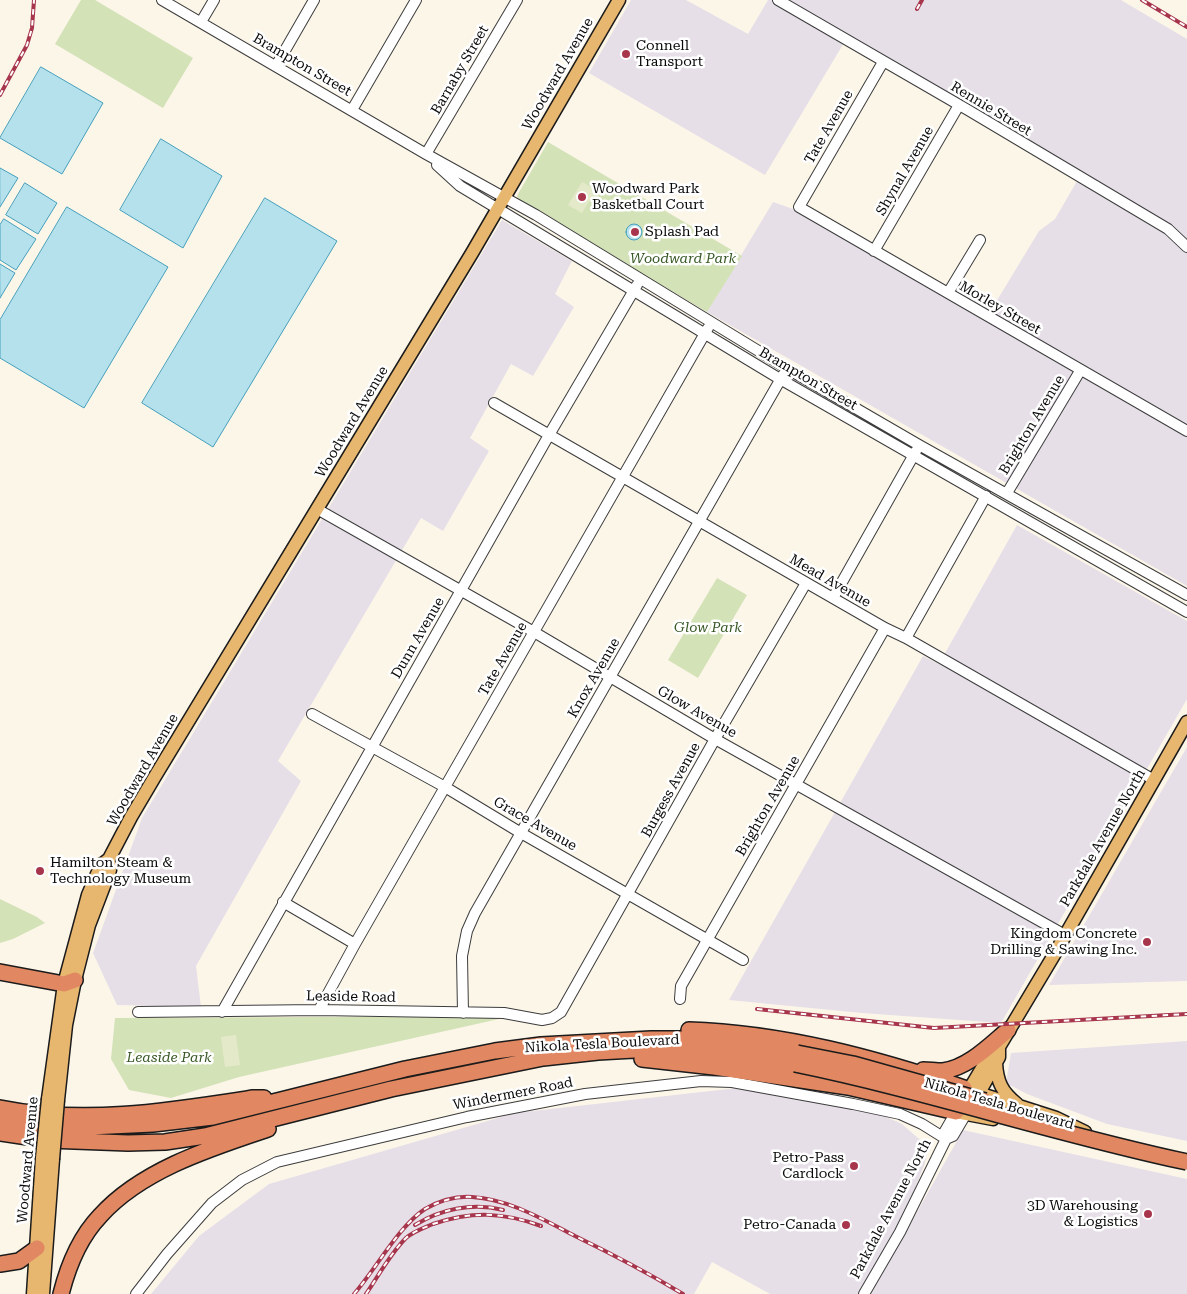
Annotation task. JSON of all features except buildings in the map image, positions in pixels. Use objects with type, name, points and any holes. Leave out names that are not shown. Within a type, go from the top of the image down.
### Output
[{"type":"highway","points":[[0,972],[70,982]]},
{"type":"highway","points":[[542,1051],[582,1036],[668,1030],[718,1031],[765,1036],[804,1043],[898,1067],[943,1071],[957,1067],[986,1048],[1008,1030]]},
{"type":"highway","name":"Nikola Tesla Boulevard","points":[[7,1125],[68,1128],[153,1124],[213,1117],[405,1069],[495,1050],[598,1052],[652,1050],[796,1058],[853,1064],[1042,1117],[1187,1154]]},
{"type":"highway","points":[[542,1051],[660,1060],[839,1086],[905,1100],[967,1103]]},
{"type":"highway","name":"Nikola Tesla Boulevard","points":[[7,1125],[48,1140],[128,1143],[165,1142],[205,1136],[542,1051]]},
{"type":"highway","name":"Nikola Tesla Boulevard","points":[[796,1058],[845,1074],[1014,1119],[1187,1162]]},
{"type":"highway","points":[[898,1067],[967,1103]]},
{"type":"highway","points":[[61,1294],[75,1255],[89,1231],[105,1210],[132,1188],[170,1167],[227,1143],[287,1122],[352,1104],[391,1089]]},
{"type":"highway","points":[[0,1108],[34,1113],[97,1117],[150,1113],[253,1098],[291,1099]]},
{"type":"highway","points":[[0,1134],[7,1125]]},
{"type":"highway","points":[[0,1142],[87,1146],[128,1143]]},
{"type":"highway","points":[[0,1264],[19,1261],[37,1248]]},
{"type":"main road","name":"Woodward Avenue","points":[[32,1294],[53,1100],[70,982],[88,895],[101,865],[109,860],[150,784],[497,209],[619,0]]},
{"type":"main road","name":"Parkdale Avenue North","points":[[967,1103],[991,1053],[999,1046],[1065,935],[1187,722]]},
{"type":"main road","name":"Parkdale Avenue North","points":[[967,1103],[996,1064],[999,1057],[999,1046]]},
{"type":"main road","points":[[996,1064],[997,1076],[1003,1091],[1020,1107]]},
{"type":"main road","points":[[967,1103],[1020,1107],[1056,1118],[1079,1131]]},
{"type":"main road","points":[[967,1103],[1056,1118]]},
{"type":"main road","points":[[967,1103],[1053,1131],[1079,1131],[1187,1154]]},
{"type":"main road","name":"Woodward Avenue","points":[[43,1294],[48,1159]]},
{"type":"street","name":"Brampton Street","points":[[162,0],[426,154],[504,197],[919,445],[1187,595]]},
{"type":"street","points":[[201,22],[214,0]]},
{"type":"street","points":[[276,66],[314,0]]},
{"type":"street","points":[[352,110],[416,0]]},
{"type":"street","name":"Barnaby Street","points":[[426,154],[517,0]]},
{"type":"street","name":"Rennie Street","points":[[778,0],[1172,232],[1187,247]]},
{"type":"street","name":"Tate Avenue","points":[[799,207],[883,62]]},
{"type":"street","name":"Shynal Avenue","points":[[874,251],[959,105]]},
{"type":"street","name":"Brampton Street","points":[[426,154],[460,186],[780,380],[1187,612]]},
{"type":"street","name":"Morley Street","points":[[799,207],[1080,371],[1187,431]]},
{"type":"street","points":[[948,293],[980,240]]},
{"type":"street","name":"Dunn Avenue","points":[[222,1012],[549,435],[640,280]]},
{"type":"street","name":"Tate Avenue","points":[[319,1010],[704,333],[712,323]]},
{"type":"street","name":"Knox Avenue","points":[[463,1012],[462,956],[467,931],[699,520],[788,368]]},
{"type":"street","name":"Brighton Avenue","points":[[1007,493],[1080,371]]},
{"type":"street","name":"Mead Avenue","points":[[494,403],[806,583],[1154,780]]},
{"type":"street","points":[[834,598],[919,445]]},
{"type":"street","points":[[906,638],[986,496]]},
{"type":"street","name":"Glow Avenue","points":[[317,509],[534,632],[715,739],[1065,935]]},
{"type":"street","name":"Burgess Avenue","points":[[561,1012],[715,739],[806,583]]},
{"type":"street","name":"Brighton Avenue","points":[[680,999],[681,986],[885,628]]},
{"type":"street","name":"Grace Avenue","points":[[312,714],[445,787],[521,833],[629,893],[743,960]]},
{"type":"street","points":[[283,902],[355,944]]},
{"type":"street","name":"Leaside Road","points":[[138,1012],[319,1010],[463,1012],[504,1013],[542,1020],[552,1018],[561,1012]]},
{"type":"street","name":"Windermere Road","points":[[136,1294],[167,1254],[212,1203],[242,1180],[257,1172],[277,1162],[501,1110],[585,1094],[701,1081],[732,1082],[900,1114],[922,1124],[946,1139]]},
{"type":"street","name":"Parkdale Avenue North","points":[[864,1294],[900,1232],[946,1139],[945,1132],[967,1103]]},
{"type":"shaded area","points":[[631,0],[686,0],[748,34],[768,0],[1121,0],[1187,39],[1187,586],[707,312],[773,202],[796,210],[938,289],[996,302],[1039,231],[1055,219],[1077,181],[845,41],[765,175],[589,73]]},
{"type":"shaded area","points":[[502,220],[572,261],[555,294],[574,307],[533,376],[511,364],[470,438],[489,451],[443,531],[421,518],[278,761],[301,781],[196,966],[201,1007],[117,1005],[93,953],[142,818]]},
{"type":"shaded area","points":[[1017,525],[1187,621],[1187,699],[1001,1023],[862,1013],[729,1000],[923,656],[939,664]]},
{"type":"shaded area","points":[[1187,747],[1187,981],[1049,985]]},
{"type":"shaded area","points":[[1187,1041],[1187,1141],[1107,1124],[1027,1094],[1006,1083],[1011,1053]]},
{"type":"shaded area","points":[[737,1088],[882,1115],[902,1124],[926,1145],[925,1163],[907,1209],[858,1294],[770,1294],[712,1262],[694,1294],[151,1294],[199,1236],[269,1184],[515,1113]]},
{"type":"shaded area","points":[[963,1130],[1187,1179],[1187,1294],[871,1294]]},
{"type":"green space","points":[[81,0],[95,0],[193,58],[163,108],[55,44]]},
{"type":"green space","name":"Woodward Park","points":[[548,142],[742,256],[707,312],[519,200],[518,194]]},
{"type":"green space","name":"Woodward Park Basketball Court","points":[[582,182],[596,190],[582,213],[568,205]]},
{"type":"green space","name":"Glow Park","points":[[717,578],[747,595],[698,678],[668,660]]},
{"type":"green space","points":[[0,899],[37,917],[45,923],[13,939],[0,943]]},
{"type":"green space","name":"Leaside Park","points":[[498,1016],[499,1019],[239,1077],[171,1098],[129,1090],[111,1059],[115,1018]]},
{"type":"green space","points":[[236,1035],[240,1065],[225,1067],[221,1037]]},
{"type":"water","points":[[41,67],[103,103],[62,174],[0,138]]},
{"type":"water","points":[[161,139],[222,176],[183,248],[120,210]]},
{"type":"water","points":[[0,168],[18,178],[0,207]]},
{"type":"water","points":[[25,183],[57,203],[38,234],[6,215]]},
{"type":"water","points":[[265,198],[337,241],[213,447],[142,403]]},
{"type":"water","points":[[67,207],[168,267],[84,408],[0,358],[0,320]]},
{"type":"water","points":[[4,219],[36,239],[16,270],[0,260],[0,225]]},
{"type":"water","name":"Splash Pad","points":[[634,224],[642,232],[634,240],[626,232]]},
{"type":"water","points":[[0,264],[15,273],[0,298]]},
{"type":"railway","points":[[0,95],[27,45],[32,28],[34,0]]},
{"type":"railway","points":[[917,9],[922,0]]},
{"type":"railway","points":[[1142,0],[1187,27]]},
{"type":"railway","points":[[757,1009],[934,1028],[1187,1014]]},
{"type":"railway","points":[[354,1294],[396,1237],[415,1217],[425,1209],[436,1204],[454,1198],[466,1197],[499,1202],[526,1211],[683,1294]]},
{"type":"railway","points":[[415,1225],[425,1219],[458,1208],[480,1207],[503,1210]]},
{"type":"railway","points":[[366,1294],[400,1244],[406,1238],[433,1224],[461,1217],[487,1215],[514,1218],[541,1226]]},
{"type":"place","name":"Connell Transport","points":[[626,54]]},
{"type":"place","name":"Woodward Park Basketball Court","points":[[582,197]]},
{"type":"place","name":"Splash Pad","points":[[635,232]]},
{"type":"place","name":"Hamilton Steam & Technology Museum","points":[[40,871]]},
{"type":"place","name":"Kingdom Concrete Drilling & Sawing Inc.","points":[[1147,942]]},
{"type":"place","name":"Petro-Pass Cardlock","points":[[854,1166]]},
{"type":"place","name":"3D Warehousing & Logistics","points":[[1148,1214]]},
{"type":"place","name":"Petro-Canada","points":[[846,1225]]}]
